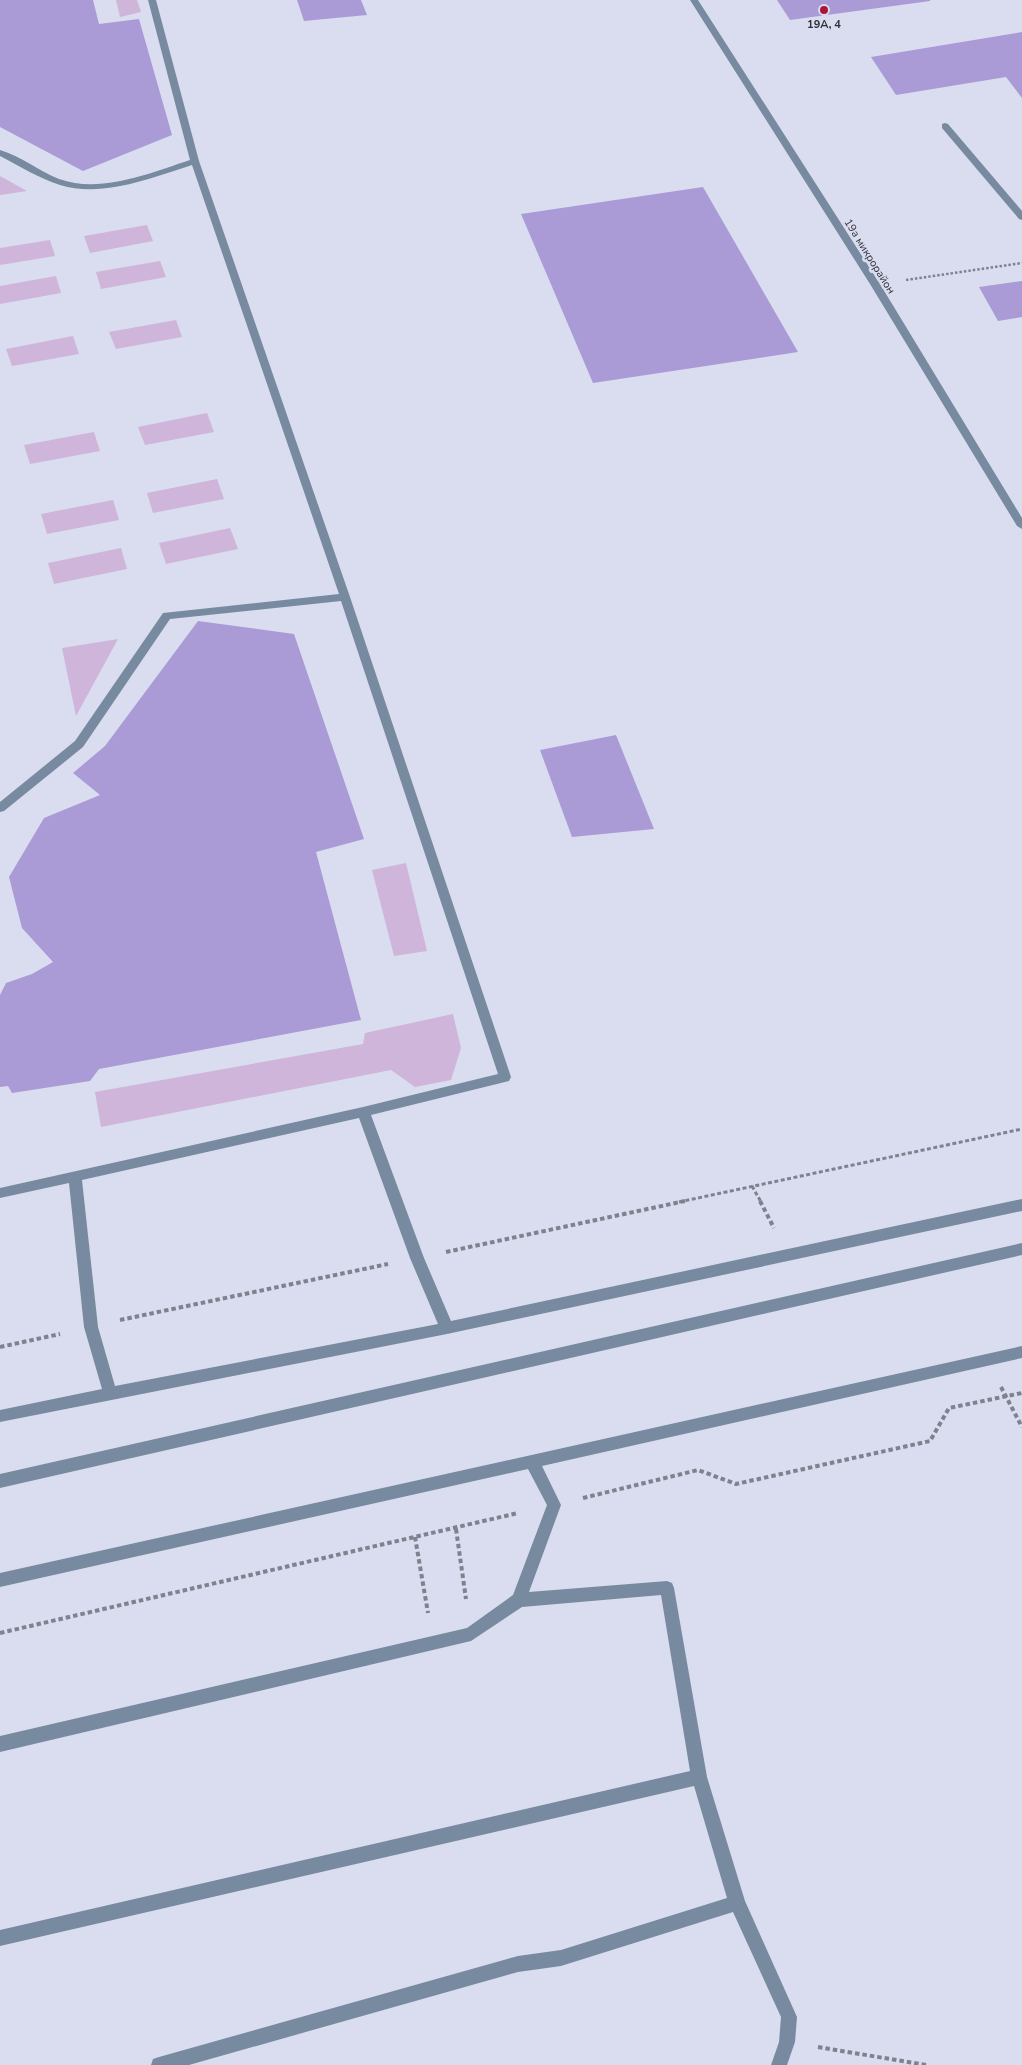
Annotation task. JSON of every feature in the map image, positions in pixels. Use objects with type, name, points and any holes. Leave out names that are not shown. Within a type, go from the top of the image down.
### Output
[{"type":"street","points":[[0,1193],[363,1112],[505,1077],[345,597],[195,161],[152,0]]},
{"type":"street","name":"19а микрорайон","points":[[694,0],[875,284],[1022,526]]},
{"type":"street","points":[[945,126],[1022,217]]},
{"type":"street","points":[[0,153],[64,183],[98,186],[145,177],[195,161]]},
{"type":"street","points":[[0,808],[79,744],[167,616],[345,597]]},
{"type":"street","points":[[363,1112],[417,1258],[447,1328]]},
{"type":"street","points":[[75,1176],[91,1327],[110,1393]]},
{"type":"street","points":[[0,1416],[447,1328],[1022,1205]]},
{"type":"street","points":[[0,1481],[1022,1249]]},
{"type":"street","points":[[0,1580],[1022,1352]]},
{"type":"street","points":[[519,1600],[554,1505],[532,1461]]},
{"type":"street","points":[[0,1744],[471,1634],[519,1600],[667,1588],[699,1777],[737,1903],[789,2017],[787,2042],[779,2065]]},
{"type":"street","points":[[0,1938],[699,1777]]},
{"type":"street","points":[[159,2065],[518,1964],[561,1958],[737,1903]]},
{"type":"path","points":[[875,284],[1022,263]]},
{"type":"path","points":[[0,1347],[1022,1129]]},
{"type":"path","points":[[752,1186],[789,1255]]},
{"type":"path","points":[[987,1359],[1022,1427]]},
{"type":"path","points":[[456,1529],[471,1634]]},
{"type":"path","points":[[415,1537],[433,1643]]},
{"type":"path","points":[[787,2042],[926,2065]]},
{"type":"shaded area","points":[[116,0],[137,0],[141,12],[120,17]]},
{"type":"shaded area","points":[[0,176],[27,191],[0,195]]},
{"type":"shaded area","points":[[147,225],[153,241],[90,253],[84,236]]},
{"type":"shaded area","points":[[50,240],[55,256],[0,265],[0,248]]},
{"type":"shaded area","points":[[160,261],[166,277],[101,289],[96,272]]},
{"type":"shaded area","points":[[56,276],[61,293],[0,304],[0,286]]},
{"type":"shaded area","points":[[176,320],[182,337],[116,349],[109,332]]},
{"type":"shaded area","points":[[73,336],[79,354],[12,366],[6,349]]},
{"type":"shaded area","points":[[207,413],[214,432],[145,445],[138,427]]},
{"type":"shaded area","points":[[94,432],[100,451],[30,464],[24,445]]},
{"type":"shaded area","points":[[217,479],[224,499],[153,513],[147,493]]},
{"type":"shaded area","points":[[113,500],[119,520],[47,534],[41,514]]},
{"type":"shaded area","points":[[230,528],[238,549],[166,564],[159,543]]},
{"type":"shaded area","points":[[121,548],[127,569],[54,584],[48,563]]},
{"type":"shaded area","points":[[118,639],[76,716],[62,648]]},
{"type":"shaded area","points":[[406,863],[427,951],[394,956],[372,870]]},
{"type":"shaded area","points":[[453,1014],[461,1048],[451,1080],[415,1087],[391,1070],[101,1127],[95,1092],[363,1044],[365,1033]]},
{"type":"building","points":[[0,0],[93,0],[99,24],[139,19],[172,135],[83,171],[0,127]]},
{"type":"building","points":[[297,0],[361,0],[367,15],[304,21]]},
{"type":"building","name":"19А, 4","points":[[777,0],[930,0],[930,1],[790,20]]},
{"type":"building","points":[[1022,32],[1022,98],[1006,77],[896,95],[871,57]]},
{"type":"building","points":[[703,187],[798,352],[593,383],[521,214]]},
{"type":"building","points":[[1022,281],[1022,317],[998,321],[979,287]]},
{"type":"building","points":[[198,621],[294,634],[364,839],[316,852],[361,1020],[99,1069],[90,1081],[12,1093],[8,1086],[0,1087],[0,995],[6,983],[32,974],[53,962],[22,928],[9,877],[44,818],[100,795],[73,773],[105,746]]},
{"type":"building","points":[[616,735],[654,829],[572,837],[540,750]]},
{"type":"place","name":"19А, 4","points":[[824,10]]}]
